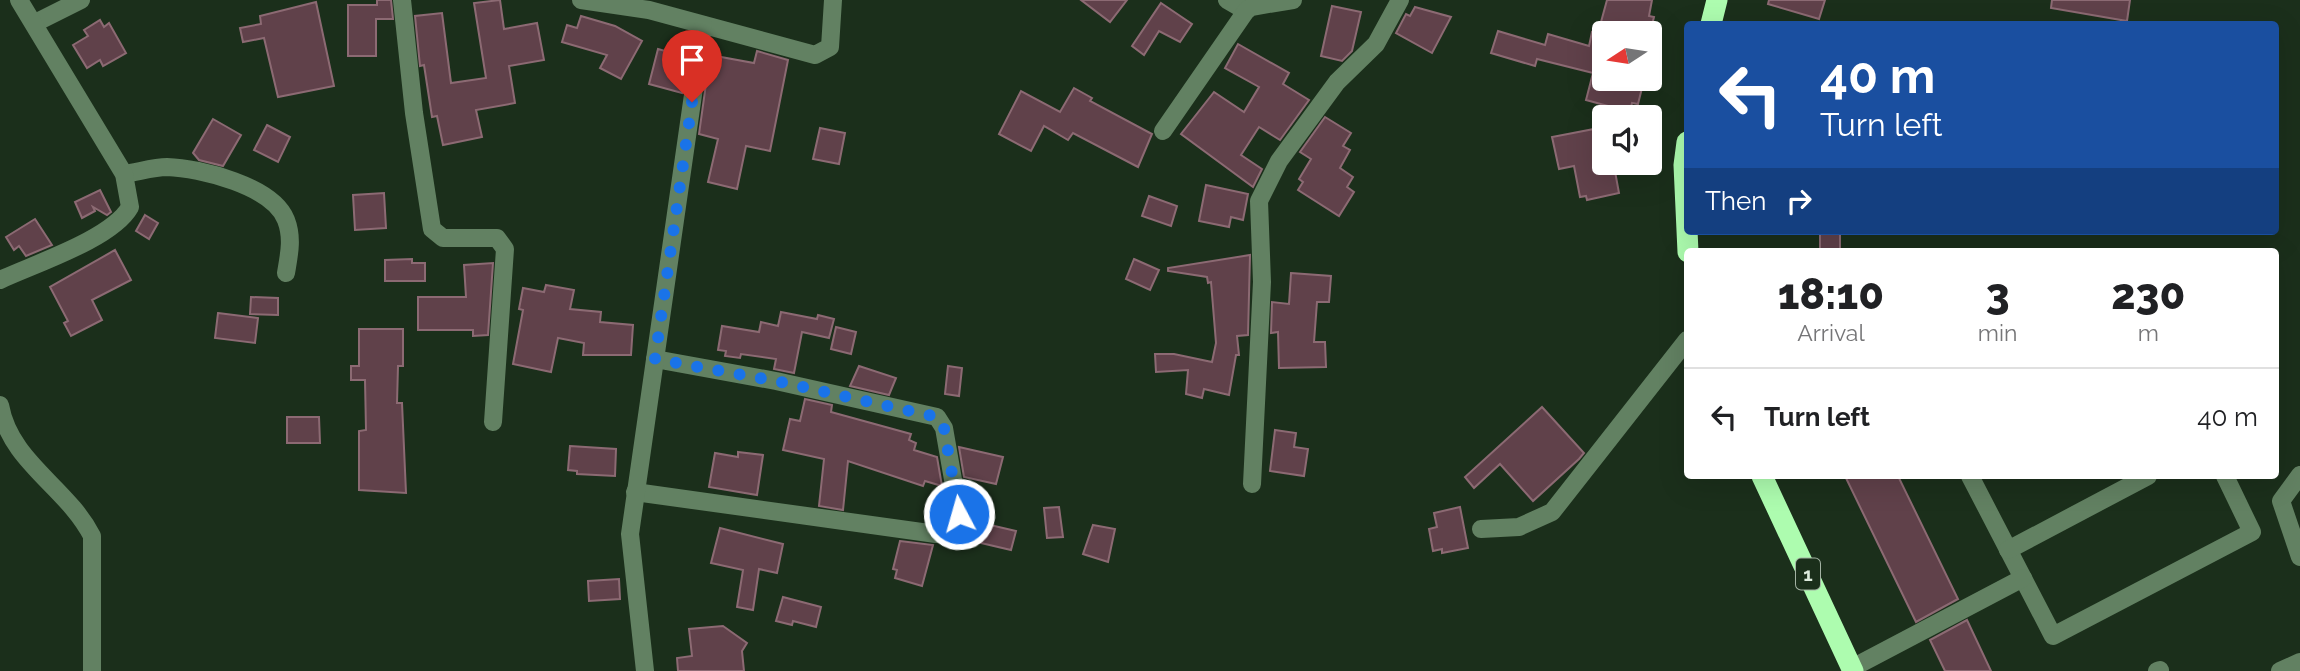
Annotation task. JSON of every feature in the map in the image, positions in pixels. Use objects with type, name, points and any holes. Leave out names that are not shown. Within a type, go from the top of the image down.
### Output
[{"type":"highway","points":[[1715,21],[1717,0]]},
{"type":"highway","name":"1","points":[[1763,479],[1852,669]]},
{"type":"street","points":[[0,280],[103,232],[122,218],[130,207],[124,174],[19,0]]},
{"type":"street","points":[[35,23],[80,0]]},
{"type":"street","points":[[402,0],[414,113],[432,229],[443,238],[498,238],[505,249],[493,422]]},
{"type":"street","points":[[581,0],[649,10],[819,54],[830,47],[833,0]]},
{"type":"street","points":[[1227,0],[1246,12]]},
{"type":"street","points":[[1163,131],[1246,12],[1251,7],[1293,0]]},
{"type":"street","points":[[1252,484],[1262,282],[1259,201],[1279,162],[1337,82],[1376,44],[1400,0]]},
{"type":"street","points":[[645,671],[630,534],[703,25]]},
{"type":"street","points":[[124,174],[166,167],[257,189],[285,217],[291,238],[286,273]]},
{"type":"street","points":[[1481,529],[1519,527],[1552,512],[1684,344]]},
{"type":"street","points":[[635,492],[936,534],[948,528],[959,514],[944,428],[937,417],[776,381],[655,359]]},
{"type":"street","points":[[0,405],[10,439],[82,517],[92,536],[92,671]]},
{"type":"street","points":[[2300,475],[2281,501],[2300,556]]},
{"type":"street","points":[[1972,479],[2053,636],[2252,532],[2226,479]]},
{"type":"street","points":[[2008,550],[2142,479]]},
{"type":"street","points":[[1852,669],[2023,579]]},
{"type":"street","points":[[2280,671],[2300,662]]},
{"type":"building","points":[[377,0],[391,0],[393,19],[376,19],[376,56],[348,56],[348,5],[377,5]]},
{"type":"building","points":[[500,0],[504,29],[537,23],[544,60],[509,66],[515,103],[476,110],[482,137],[443,145],[437,116],[432,117],[424,65],[420,66],[415,16],[442,13],[451,83],[486,78],[474,3]]},
{"type":"building","points":[[1081,0],[1127,0],[1110,22]]},
{"type":"building","points":[[1607,0],[1652,0],[1649,16],[1654,17],[1653,21],[1601,21]]},
{"type":"building","points":[[1769,0],[1825,0],[1819,19],[1768,4]]},
{"type":"building","points":[[2052,0],[2130,0],[2127,21],[2051,8]]},
{"type":"building","points":[[316,2],[334,86],[278,97],[264,38],[243,42],[240,28],[261,24],[260,16]]},
{"type":"building","points":[[1161,3],[1192,24],[1180,42],[1159,31],[1144,55],[1132,46]]},
{"type":"building","points":[[1332,6],[1361,12],[1352,51],[1342,61],[1321,56]]},
{"type":"building","points":[[1415,7],[1451,17],[1432,53],[1396,33],[1406,14],[1410,16]]},
{"type":"building","points":[[581,16],[615,26],[642,41],[621,79],[600,68],[607,55],[562,42],[567,25],[577,28]]},
{"type":"building","points":[[100,20],[104,27],[109,23],[126,53],[103,66],[100,60],[87,68],[73,45],[88,36],[84,30]]},
{"type":"building","points":[[1498,31],[1545,45],[1548,34],[1589,46],[1592,32],[1592,73],[1537,59],[1535,66],[1491,53]]},
{"type":"building","points":[[1238,44],[1289,73],[1283,84],[1309,100],[1280,140],[1259,127],[1241,155],[1262,169],[1253,187],[1181,134],[1214,92],[1244,112],[1259,87],[1225,68]]},
{"type":"building","points":[[658,49],[687,57],[682,93],[649,84]]},
{"type":"building","points":[[757,51],[788,60],[770,151],[746,146],[737,189],[708,182],[718,139],[699,134],[710,55],[754,63]]},
{"type":"building","points":[[1592,77],[1592,91],[1641,91],[1638,104],[1604,105],[1586,100]]},
{"type":"building","points":[[1074,88],[1092,98],[1090,101],[1152,134],[1138,167],[1073,133],[1068,140],[1044,126],[1031,151],[999,134],[1021,91],[1060,112]]},
{"type":"building","points":[[1325,117],[1351,133],[1343,146],[1350,150],[1340,168],[1353,177],[1347,187],[1354,192],[1339,216],[1298,190],[1303,182],[1299,179],[1311,159],[1300,152]]},
{"type":"building","points":[[213,119],[241,135],[223,166],[199,160],[193,153]]},
{"type":"building","points":[[267,125],[290,137],[278,162],[254,150]]},
{"type":"building","points":[[820,128],[845,133],[839,164],[813,159]]},
{"type":"building","points":[[1592,129],[1592,175],[1616,175],[1619,193],[1587,200],[1586,196],[1580,197],[1574,166],[1559,169],[1552,137]]},
{"type":"building","points":[[1206,185],[1248,194],[1243,220],[1231,217],[1229,227],[1199,221]]},
{"type":"building","points":[[100,190],[111,212],[107,215],[93,207],[95,211],[82,218],[75,202]]},
{"type":"building","points":[[384,193],[386,228],[355,230],[353,195]]},
{"type":"building","points":[[1149,196],[1177,206],[1171,226],[1142,216]]},
{"type":"building","points":[[145,215],[158,223],[149,239],[136,231]]},
{"type":"building","points":[[35,219],[52,245],[26,256],[19,246],[14,250],[6,237]]},
{"type":"building","points":[[1820,235],[1840,235],[1840,248],[1820,248]]},
{"type":"building","points":[[115,250],[131,280],[92,300],[102,320],[71,336],[64,323],[68,321],[50,287]]},
{"type":"building","points":[[1250,255],[1248,335],[1237,336],[1239,355],[1236,355],[1229,395],[1204,389],[1202,398],[1186,394],[1188,370],[1156,372],[1155,354],[1174,354],[1212,362],[1216,343],[1211,282],[1208,283],[1207,277],[1168,271],[1168,268]]},
{"type":"building","points":[[412,259],[412,263],[425,263],[425,281],[385,281],[385,260]]},
{"type":"building","points":[[1134,259],[1159,270],[1150,290],[1126,279]]},
{"type":"building","points":[[493,263],[488,335],[473,336],[473,330],[418,330],[418,297],[466,297],[464,265]]},
{"type":"building","points":[[1291,273],[1331,276],[1329,302],[1317,302],[1314,342],[1325,342],[1326,367],[1279,368],[1278,332],[1271,333],[1272,302],[1289,304]]},
{"type":"building","points":[[546,285],[574,290],[570,309],[601,312],[600,322],[633,325],[631,355],[583,355],[584,343],[558,338],[551,372],[513,364],[523,310],[519,309],[523,288],[544,292]]},
{"type":"building","points":[[251,297],[278,298],[278,315],[250,314]]},
{"type":"building","points":[[781,312],[817,319],[818,315],[834,319],[829,338],[802,332],[794,373],[774,369],[776,359],[741,354],[740,358],[725,356],[726,351],[718,350],[722,326],[759,332],[761,322],[778,326]]},
{"type":"building","points":[[218,313],[258,318],[255,343],[215,338]]},
{"type":"building","points":[[836,327],[856,332],[851,354],[831,349]]},
{"type":"building","points":[[359,329],[403,329],[403,366],[398,366],[397,403],[402,403],[406,493],[359,490],[359,431],[366,430],[365,380],[351,380],[351,366],[359,366]]},
{"type":"building","points":[[859,366],[896,378],[889,395],[850,386]]},
{"type":"building","points":[[948,366],[962,368],[959,396],[945,394]]},
{"type":"building","points":[[805,399],[832,405],[831,412],[911,434],[909,440],[916,443],[914,450],[937,457],[942,486],[925,481],[923,486],[848,461],[843,510],[819,506],[824,459],[783,450],[790,419],[800,421]]},
{"type":"building","points":[[1542,407],[1584,453],[1579,459],[1533,501],[1500,464],[1474,488],[1465,477]]},
{"type":"building","points":[[287,417],[319,417],[320,443],[287,443]]},
{"type":"building","points":[[1275,430],[1296,433],[1294,447],[1308,449],[1304,476],[1270,471]]},
{"type":"building","points":[[570,446],[616,449],[615,476],[577,474],[577,471],[568,470]]},
{"type":"building","points":[[959,447],[1003,457],[996,484],[964,477]]},
{"type":"building","points":[[738,452],[763,455],[757,495],[709,487],[715,453],[738,457]]},
{"type":"building","points":[[1846,479],[1899,479],[1958,599],[1916,622]]},
{"type":"building","points":[[1059,507],[1063,537],[1047,538],[1044,508]]},
{"type":"building","points":[[1460,507],[1468,548],[1442,553],[1442,549],[1433,551],[1429,529],[1437,527],[1434,513]]},
{"type":"building","points":[[973,521],[1016,531],[1011,550],[968,540]]},
{"type":"building","points":[[1093,525],[1115,529],[1108,562],[1083,554]]},
{"type":"building","points":[[720,528],[783,544],[777,573],[759,569],[753,610],[737,607],[743,570],[711,563]]},
{"type":"building","points":[[900,541],[933,545],[922,586],[895,578],[897,570],[893,569]]},
{"type":"building","points":[[619,579],[620,599],[589,601],[588,581]]},
{"type":"building","points":[[783,597],[821,607],[816,627],[793,621],[792,625],[776,621]]},
{"type":"building","points":[[1967,620],[1991,671],[1945,671],[1930,640]]},
{"type":"building","points":[[723,626],[747,643],[742,651],[744,671],[678,671],[677,658],[692,656],[689,629]]},
{"type":"route","points":[[692,102],[655,359],[776,381],[937,417],[944,428],[955,478],[959,514]]}]
